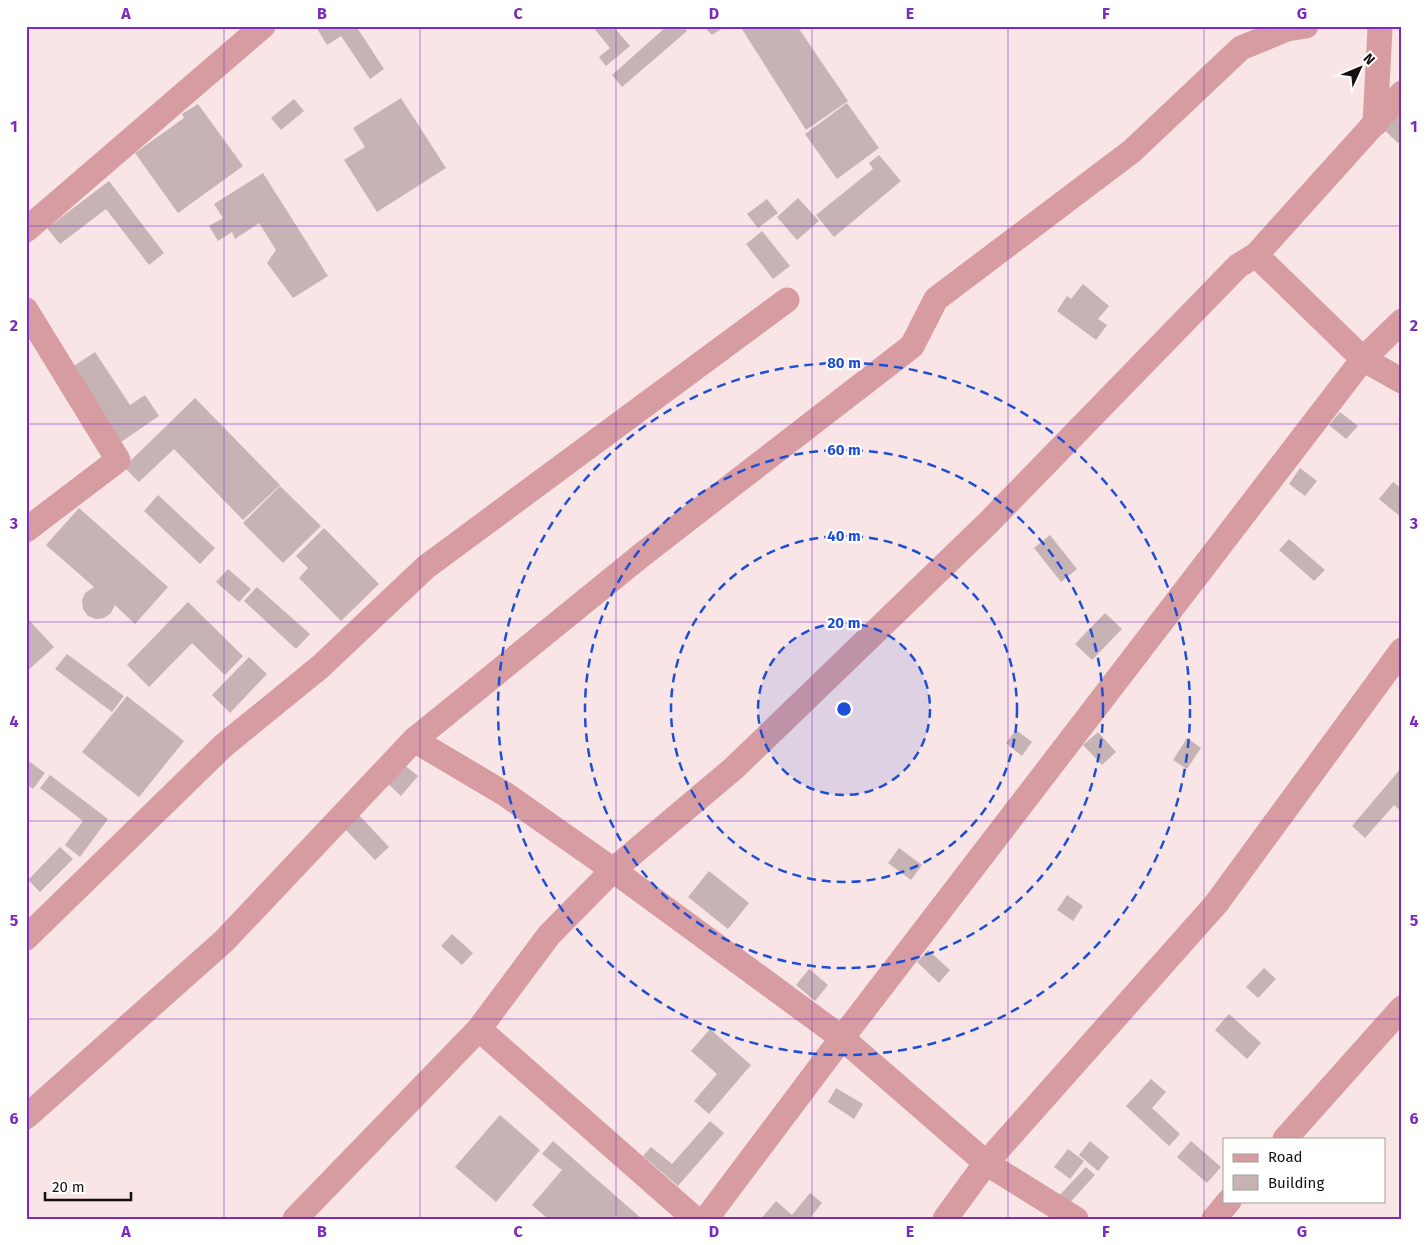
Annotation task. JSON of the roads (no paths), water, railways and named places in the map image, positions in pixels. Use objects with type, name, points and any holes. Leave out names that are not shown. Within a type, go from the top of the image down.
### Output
[{"type":"street","points":[[26,230],[263,26]]},
{"type":"street","points":[[26,1117],[224,940],[414,740],[643,554],[912,346],[936,299],[1132,151],[1241,48],[1287,29],[1306,26]]},
{"type":"street","points":[[1375,27],[1375,124]]},
{"type":"street","points":[[295,1219],[479,1029],[549,935],[613,870],[733,769],[988,523],[1238,266],[1256,255],[1402,93]]},
{"type":"street","points":[[1256,255],[1363,359],[1402,381]]},
{"type":"street","points":[[26,938],[223,746],[320,667],[426,568],[787,300]]},
{"type":"street","points":[[26,310],[118,460],[26,530]]},
{"type":"street","points":[[706,1219],[842,1038],[1363,359],[1402,321]]},
{"type":"street","points":[[945,1219],[986,1163],[1216,904],[1402,650]]},
{"type":"street","points":[[414,740],[505,794],[613,870],[842,1038],[986,1163],[1076,1219]]},
{"type":"street","points":[[1286,1138],[1402,1008]]},
{"type":"street","points":[[479,1029],[695,1219]]},
{"type":"street","points":[[1214,1219],[1228,1202]]}]
